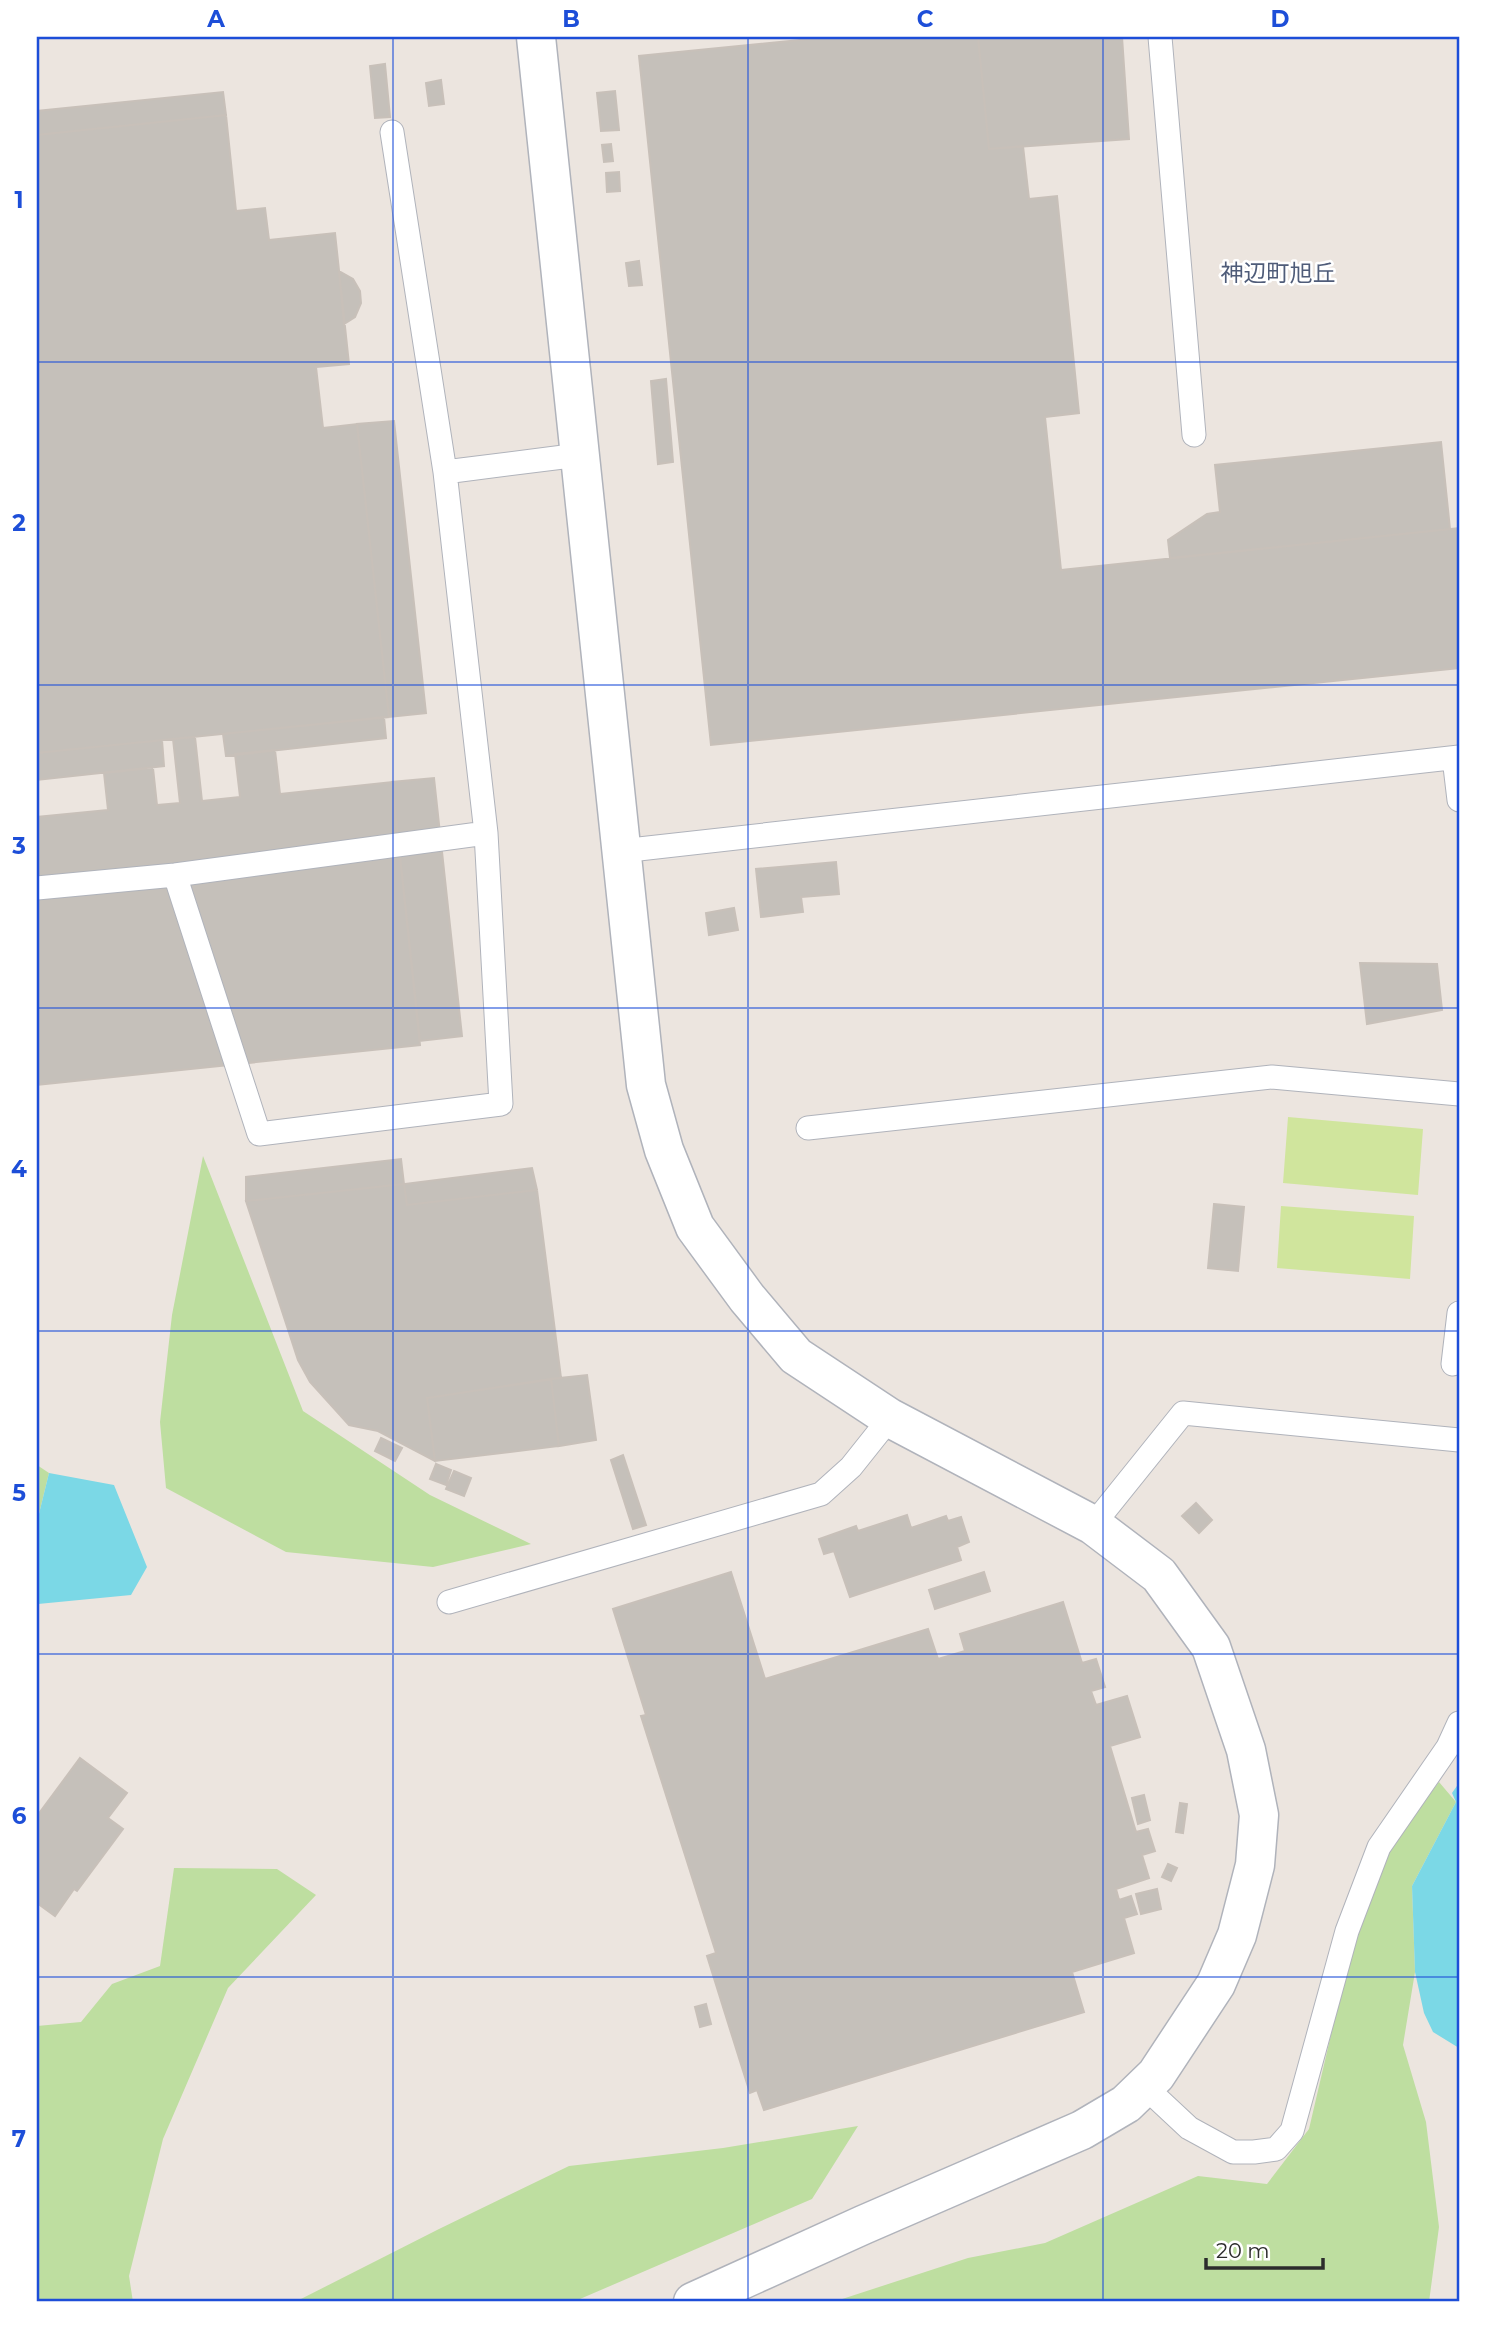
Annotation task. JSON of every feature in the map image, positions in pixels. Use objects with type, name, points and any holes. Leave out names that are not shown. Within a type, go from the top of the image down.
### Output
[{"type":"street","points":[[536,37],[646,1085],[664,1150],[695,1227],[747,1298],[796,1356],[890,1418],[1093,1525],[1159,1575],[1211,1647],[1246,1750],[1259,1815],[1255,1865],[1237,1935],[1210,1993],[1156,2075],[1126,2104],[1082,2130],[693,2302]]},
{"type":"lane","points":[[1160,37],[1194,435]]},
{"type":"lane","points":[[175,875],[259,1134],[501,1104],[486,833],[445,472],[392,132]]},
{"type":"lane","points":[[445,472],[579,455]]},
{"type":"lane","points":[[621,851],[1456,757],[1459,800]]},
{"type":"lane","points":[[37,888],[175,875],[486,833]]},
{"type":"lane","points":[[808,1128],[1272,1077],[1459,1094]]},
{"type":"lane","points":[[1454,1364],[1459,1313]]},
{"type":"lane","points":[[1093,1525],[1183,1413],[1459,1440]]},
{"type":"lane","points":[[449,1602],[821,1494],[850,1467],[890,1418]]},
{"type":"lane","points":[[1144,2086],[1189,2128],[1233,2152],[1276,2149],[1292,2131],[1347,1931],[1380,1847],[1448,1747],[1459,1723]]},
{"type":"green space","points":[[1288,1117],[1423,1129],[1418,1195],[1283,1183]]},
{"type":"green space","points":[[203,1156],[303,1411],[430,1495],[531,1544],[433,1567],[286,1552],[166,1488],[160,1422],[172,1315]]},
{"type":"green space","points":[[1281,1206],[1414,1216],[1410,1279],[1277,1268]]},
{"type":"green space","points":[[37,1465],[49,1473],[37,1522]]},
{"type":"green space","points":[[1439,1782],[1456,1802],[1412,1886],[1415,1972],[1403,2045],[1426,2122],[1439,2227],[1429,2302],[833,2302],[968,2258],[1045,2243],[1198,2176],[1267,2184],[1309,2129],[1355,1932],[1390,1846]]},
{"type":"green space","points":[[174,1868],[277,1869],[316,1895],[228,1988],[163,2139],[129,2276],[133,2302],[37,2302],[37,2026],[81,2022],[112,1984],[160,1966]]},
{"type":"green space","points":[[858,2126],[812,2199],[573,2302],[295,2302],[569,2166],[723,2148]]},
{"type":"water","points":[[49,1473],[114,1485],[147,1567],[131,1595],[38,1604],[37,1522]]},
{"type":"water","points":[[1459,1783],[1459,2048],[1433,2032],[1424,2013],[1415,1972],[1412,1886],[1456,1802],[1452,1793]]},
{"type":"building","points":[[830,37],[978,37],[989,149],[1023,146],[1029,199],[1057,196],[1079,413],[1045,417],[1061,570],[1459,528],[1459,668],[711,745],[639,56]]},
{"type":"building","points":[[978,37],[1122,37],[1129,139],[989,149]]},
{"type":"building","points":[[385,64],[390,117],[375,118],[370,66]]},
{"type":"building","points":[[441,80],[444,104],[429,106],[426,83]]},
{"type":"building","points":[[615,91],[619,130],[601,131],[597,93]]},
{"type":"building","points":[[223,92],[226,115],[37,135],[37,111]]},
{"type":"building","points":[[226,115],[236,211],[265,208],[269,240],[335,233],[349,364],[316,367],[323,428],[357,424],[389,717],[37,753],[37,135]]},
{"type":"building","points":[[611,144],[613,161],[604,162],[602,145]]},
{"type":"building","points":[[619,172],[620,191],[607,192],[606,173]]},
{"type":"building","points":[[639,261],[642,285],[629,286],[626,263]]},
{"type":"building","points":[[339,271],[353,279],[360,291],[361,303],[355,317],[344,324]]},
{"type":"building","points":[[666,379],[673,462],[658,464],[651,381]]},
{"type":"building","points":[[394,421],[426,713],[389,717],[357,424]]},
{"type":"building","points":[[1441,442],[1450,529],[1170,558],[1168,540],[1207,514],[1220,512],[1215,465]]},
{"type":"building","points":[[384,717],[386,738],[226,756],[223,734]]},
{"type":"building","points":[[195,737],[202,801],[240,797],[235,754],[275,750],[280,794],[392,782],[420,1045],[37,1085],[37,817],[108,810],[104,773],[153,768],[157,805],[180,803],[173,739]]},
{"type":"building","points":[[162,740],[164,766],[37,780],[37,753]]},
{"type":"building","points":[[434,778],[462,1036],[420,1041],[392,782]]},
{"type":"building","points":[[836,862],[839,894],[801,897],[803,912],[761,917],[756,869]]},
{"type":"building","points":[[734,908],[738,930],[709,935],[706,913]]},
{"type":"building","points":[[1360,963],[1437,964],[1442,1010],[1367,1024]]},
{"type":"building","points":[[401,1159],[404,1184],[246,1201],[246,1177]]},
{"type":"building","points":[[532,1168],[537,1190],[407,1205],[404,1184]]},
{"type":"building","points":[[404,1184],[407,1205],[537,1190],[561,1378],[427,1398],[435,1461],[378,1431],[349,1425],[310,1382],[298,1360],[246,1201]]},
{"type":"building","points":[[1214,1204],[1244,1207],[1238,1271],[1208,1268]]},
{"type":"building","points":[[587,1375],[596,1440],[559,1446],[551,1379]]},
{"type":"building","points":[[551,1379],[559,1446],[435,1461],[427,1398]]},
{"type":"building","points":[[381,1438],[402,1448],[395,1461],[375,1451]]},
{"type":"building","points":[[623,1455],[646,1525],[633,1529],[611,1460]]},
{"type":"building","points":[[436,1464],[451,1470],[446,1485],[430,1479]]},
{"type":"building","points":[[454,1471],[471,1478],[464,1496],[446,1489]]},
{"type":"building","points":[[1196,1503],[1212,1520],[1199,1533],[1182,1516]]},
{"type":"building","points":[[907,1515],[911,1528],[946,1516],[948,1521],[961,1517],[969,1542],[957,1547],[961,1560],[850,1597],[834,1551],[824,1554],[819,1539],[856,1526],[858,1531]]},
{"type":"building","points":[[731,1572],[765,1679],[928,1629],[938,1659],[965,1651],[960,1634],[1063,1602],[1082,1663],[1096,1659],[1105,1687],[1091,1691],[1096,1705],[1127,1696],[1140,1737],[1110,1746],[1136,1832],[1148,1829],[1155,1851],[1142,1855],[1149,1878],[1116,1889],[1119,1900],[1131,1896],[1137,1914],[1124,1918],[1134,1953],[1072,1972],[1084,2012],[764,2110],[757,2090],[750,2093],[707,1956],[716,1953],[641,1716],[646,1715],[613,1609]]},
{"type":"building","points":[[984,1572],[990,1591],[935,1609],[929,1590]]},
{"type":"building","points":[[80,1758],[127,1793],[108,1818],[123,1829],[55,1916],[37,1903],[37,1816]]},
{"type":"building","points":[[1144,1795],[1150,1820],[1138,1824],[1132,1798]]},
{"type":"building","points":[[1180,1803],[1187,1804],[1183,1833],[1176,1832]]},
{"type":"building","points":[[1168,1864],[1177,1868],[1171,1881],[1162,1877]]},
{"type":"building","points":[[1157,1889],[1161,1909],[1141,1914],[1136,1894]]},
{"type":"building","points":[[706,2004],[711,2024],[700,2027],[695,2007]]},
{"type":"district","name":"神辺町旭丘","points":[[1278,273]]}]
